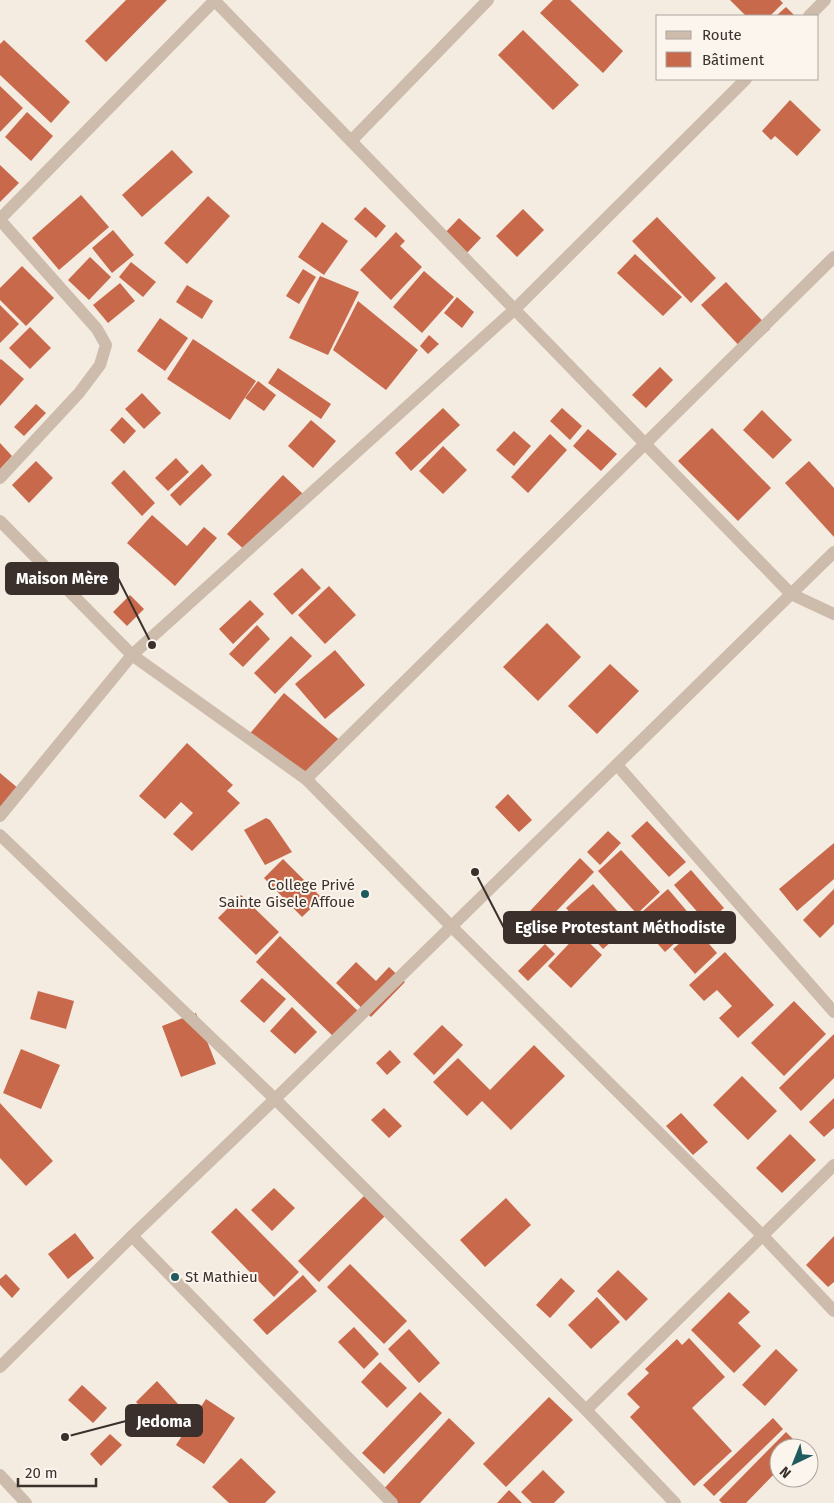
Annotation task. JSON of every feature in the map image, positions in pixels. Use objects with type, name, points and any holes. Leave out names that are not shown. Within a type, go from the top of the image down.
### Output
[{"type":"street","points":[[0,478],[79,393],[100,365],[106,345],[97,329],[0,220],[215,0],[791,594],[834,614]]},
{"type":"street","points":[[351,141],[488,0]]},
{"type":"street","points":[[810,15],[825,0]]},
{"type":"street","points":[[0,816],[132,655],[515,309],[745,80]]},
{"type":"street","points":[[306,778],[834,257]]},
{"type":"street","points":[[0,521],[132,655],[306,778],[452,927],[762,1235],[834,1311]]},
{"type":"street","points":[[0,1367],[834,552]]},
{"type":"street","points":[[616,765],[834,1012]]},
{"type":"street","points":[[0,835],[276,1099],[586,1410],[675,1503]]},
{"type":"street","points":[[586,1410],[834,1166]]},
{"type":"street","points":[[132,1236],[392,1503]]},
{"type":"street","points":[[0,1475],[26,1503]]},
{"type":"building","points":[[126,0],[167,0],[106,62],[85,41]]},
{"type":"building","points":[[553,0],[570,0],[623,51],[603,73],[540,13]]},
{"type":"building","points":[[730,0],[780,0],[783,3],[771,15],[745,15]]},
{"type":"building","points":[[786,7],[794,15],[777,15]]},
{"type":"building","points":[[523,30],[579,85],[553,110],[498,55]]},
{"type":"building","points":[[4,40],[70,102],[51,123],[0,75],[0,44]]},
{"type":"building","points":[[0,86],[23,108],[0,132]]},
{"type":"building","points":[[790,100],[821,130],[797,156],[775,136],[771,140],[762,131]]},
{"type":"building","points":[[27,112],[53,136],[31,161],[5,137]]},
{"type":"building","points":[[172,150],[193,172],[142,217],[122,195]]},
{"type":"building","points":[[0,165],[19,183],[0,202]]},
{"type":"building","points":[[81,195],[109,227],[59,270],[32,238]]},
{"type":"building","points":[[208,196],[230,216],[187,264],[164,243]]},
{"type":"building","points":[[365,207],[386,226],[376,238],[354,219]]},
{"type":"building","points":[[523,209],[544,230],[517,257],[496,236]]},
{"type":"building","points":[[657,217],[716,278],[691,303],[632,241]]},
{"type":"building","points":[[459,218],[481,238],[464,256],[443,235]]},
{"type":"building","points":[[322,222],[348,241],[324,275],[298,257]]},
{"type":"building","points":[[113,230],[134,255],[112,273],[92,248]]},
{"type":"building","points":[[396,232],[405,241],[400,246],[422,267],[391,300],[360,270]]},
{"type":"building","points":[[635,254],[682,297],[663,316],[617,273]]},
{"type":"building","points":[[90,257],[111,277],[89,300],[68,280]]},
{"type":"building","points":[[131,262],[156,282],[143,297],[119,277]]},
{"type":"building","points":[[22,266],[54,298],[26,326],[0,300],[0,288]]},
{"type":"building","points":[[303,269],[316,277],[299,304],[286,296]]},
{"type":"building","points":[[424,271],[454,297],[422,333],[393,307]]},
{"type":"building","points":[[320,276],[359,292],[328,355],[289,338]]},
{"type":"building","points":[[726,282],[770,329],[745,352],[701,305]]},
{"type":"building","points":[[120,283],[135,301],[108,323],[93,305]]},
{"type":"building","points":[[187,285],[213,301],[202,319],[176,302]]},
{"type":"building","points":[[457,297],[474,312],[462,328],[444,313]]},
{"type":"building","points":[[358,301],[418,350],[386,390],[333,350]]},
{"type":"building","points":[[0,305],[19,324],[0,343]]},
{"type":"building","points":[[160,318],[188,338],[165,371],[137,351]]},
{"type":"building","points":[[30,327],[51,348],[30,369],[9,348]]},
{"type":"building","points":[[429,335],[439,344],[428,354],[420,346]]},
{"type":"building","points":[[193,339],[256,381],[230,420],[167,379]]},
{"type":"building","points":[[0,360],[24,379],[0,406]]},
{"type":"building","points":[[660,367],[673,380],[646,408],[632,395]]},
{"type":"building","points":[[278,368],[331,404],[321,419],[268,383]]},
{"type":"building","points":[[258,381],[276,395],[264,411],[245,398]]},
{"type":"building","points":[[142,393],[161,413],[144,429],[125,409]]},
{"type":"building","points":[[36,404],[46,413],[24,436],[14,427]]},
{"type":"building","points":[[443,408],[460,425],[411,471],[395,453]]},
{"type":"building","points":[[562,408],[582,426],[570,440],[550,421]]},
{"type":"building","points":[[762,410],[792,440],[773,459],[743,430]]},
{"type":"building","points":[[122,417],[136,431],[124,444],[110,430]]},
{"type":"building","points":[[311,420],[336,441],[313,468],[288,446]]},
{"type":"building","points":[[712,428],[771,488],[738,521],[678,461]]},
{"type":"building","points":[[588,429],[617,454],[601,471],[573,446]]},
{"type":"building","points":[[514,431],[531,446],[514,466],[496,450]]},
{"type":"building","points":[[550,434],[567,450],[528,493],[511,477]]},
{"type":"building","points":[[0,443],[12,456],[0,469]]},
{"type":"building","points":[[443,446],[467,470],[443,494],[419,471]]},
{"type":"building","points":[[176,458],[189,472],[168,491],[155,478]]},
{"type":"building","points":[[36,461],[53,478],[29,503],[12,485]]},
{"type":"building","points":[[809,461],[834,488],[834,537],[785,483]]},
{"type":"building","points":[[202,464],[212,475],[180,506],[170,495]]},
{"type":"building","points":[[124,470],[155,503],[142,516],[111,483]]},
{"type":"building","points":[[283,475],[303,494],[248,553],[227,534]]},
{"type":"building","points":[[152,515],[187,546],[204,527],[217,538],[175,586],[127,543]]},
{"type":"building","points":[[302,568],[321,588],[292,615],[273,594]]},
{"type":"building","points":[[329,586],[356,615],[325,644],[298,615]]},
{"type":"building","points":[[130,595],[144,609],[127,626],[113,612]]},
{"type":"building","points":[[250,600],[264,614],[233,644],[219,629]]},
{"type":"building","points":[[547,623],[581,657],[538,701],[503,667]]},
{"type":"building","points":[[257,625],[270,639],[243,667],[229,654]]},
{"type":"building","points":[[291,636],[312,656],[275,694],[254,673]]},
{"type":"building","points":[[335,650],[365,685],[325,719],[295,684]]},
{"type":"building","points":[[610,664],[639,691],[597,734],[568,706]]},
{"type":"building","points":[[284,693],[343,743],[317,772],[296,776],[247,737]]},
{"type":"building","points":[[187,743],[233,785],[227,791],[240,803],[192,851],[173,834],[193,813],[181,802],[165,819],[139,796]]},
{"type":"building","points":[[0,773],[19,789],[0,809]]},
{"type":"building","points":[[508,794],[532,820],[519,832],[495,807]]},
{"type":"building","points":[[266,818],[270,820],[292,852],[265,865],[244,830]]},
{"type":"building","points":[[647,821],[686,862],[669,877],[631,836]]},
{"type":"building","points":[[608,831],[621,843],[600,865],[587,852]]},
{"type":"building","points":[[834,843],[834,879],[797,911],[779,889]]},
{"type":"building","points":[[621,850],[660,892],[637,914],[598,871]]},
{"type":"building","points":[[580,858],[594,872],[544,924],[530,911]]},
{"type":"building","points":[[283,859],[322,898],[302,917],[264,878]]},
{"type":"building","points":[[691,870],[724,908],[707,923],[674,885]]},
{"type":"building","points":[[593,884],[630,925],[603,949],[566,908]]},
{"type":"building","points":[[668,889],[697,923],[665,952],[635,918]]},
{"type":"building","points":[[834,889],[834,924],[820,938],[803,920]]},
{"type":"building","points":[[241,895],[279,932],[256,955],[218,918]]},
{"type":"building","points":[[696,929],[717,953],[695,974],[673,949]]},
{"type":"building","points":[[579,933],[602,955],[571,988],[548,966]]},
{"type":"building","points":[[280,936],[360,1013],[336,1039],[256,962]]},
{"type":"building","points":[[545,944],[555,954],[528,981],[518,971]]},
{"type":"building","points":[[725,952],[774,1005],[738,1038],[719,1018],[732,1006],[717,990],[704,1001],[689,985]]},
{"type":"building","points":[[356,962],[376,981],[389,967],[405,982],[371,1017],[336,983]]},
{"type":"building","points":[[262,978],[286,999],[264,1023],[240,1001]]},
{"type":"building","points":[[38,991],[74,1001],[66,1029],[30,1019]]},
{"type":"building","points":[[794,1001],[826,1034],[784,1076],[751,1043]]},
{"type":"building","points":[[292,1007],[317,1032],[295,1054],[270,1031]]},
{"type":"building","points":[[196,1013],[216,1064],[181,1077],[162,1026]]},
{"type":"building","points":[[442,1025],[463,1045],[434,1075],[413,1054]]},
{"type":"building","points":[[834,1034],[834,1078],[801,1111],[779,1088]]},
{"type":"building","points":[[534,1045],[565,1076],[511,1130],[482,1101],[467,1116],[433,1082],[458,1058],[490,1090]]},
{"type":"building","points":[[21,1049],[60,1065],[41,1109],[3,1093]]},
{"type":"building","points":[[390,1050],[401,1062],[387,1075],[376,1063]]},
{"type":"building","points":[[742,1076],[777,1111],[748,1140],[713,1105]]},
{"type":"building","points":[[834,1098],[834,1128],[824,1137],[809,1122]]},
{"type":"building","points":[[0,1103],[53,1161],[26,1186],[0,1158]]},
{"type":"building","points":[[384,1108],[402,1126],[389,1138],[371,1120]]},
{"type":"building","points":[[681,1113],[708,1142],[693,1155],[666,1126]]},
{"type":"building","points":[[790,1134],[816,1160],[782,1193],[756,1168]]},
{"type":"building","points":[[274,1188],[295,1208],[272,1231],[251,1210]]},
{"type":"building","points":[[364,1196],[385,1216],[319,1282],[298,1261]]},
{"type":"building","points":[[506,1198],[531,1225],[485,1267],[460,1240]]},
{"type":"building","points":[[236,1208],[299,1272],[274,1297],[211,1232]]},
{"type":"building","points":[[75,1233],[94,1258],[68,1279],[48,1254]]},
{"type":"building","points":[[834,1236],[834,1282],[828,1287],[806,1265]]},
{"type":"building","points":[[350,1264],[407,1321],[384,1344],[327,1287]]},
{"type":"building","points":[[618,1270],[648,1299],[626,1321],[597,1291]]},
{"type":"building","points":[[6,1274],[20,1289],[12,1298],[0,1285],[0,1279]]},
{"type":"building","points":[[303,1275],[317,1291],[267,1335],[253,1320]]},
{"type":"building","points":[[561,1278],[575,1291],[550,1318],[536,1305]]},
{"type":"building","points":[[729,1292],[750,1312],[738,1323],[761,1346],[734,1373],[691,1330]]},
{"type":"building","points":[[597,1297],[620,1322],[591,1349],[568,1325]]},
{"type":"building","points":[[354,1327],[379,1354],[364,1369],[338,1342]]},
{"type":"building","points":[[409,1329],[440,1363],[419,1383],[388,1349]]},
{"type":"building","points":[[689,1338],[725,1377],[692,1408],[732,1451],[694,1486],[630,1417],[640,1407],[627,1394],[649,1373],[645,1369],[677,1339],[682,1345]]},
{"type":"building","points":[[776,1349],[798,1370],[765,1406],[742,1385]]},
{"type":"building","points":[[380,1362],[407,1388],[387,1408],[361,1382]]},
{"type":"building","points":[[157,1381],[190,1417],[168,1437],[136,1402]]},
{"type":"building","points":[[82,1385],[107,1408],[93,1423],[68,1400]]},
{"type":"building","points":[[420,1392],[442,1413],[384,1474],[362,1453]]},
{"type":"building","points":[[549,1397],[573,1420],[506,1487],[483,1464]]},
{"type":"building","points":[[206,1399],[235,1418],[204,1464],[176,1445]]},
{"type":"building","points":[[449,1418],[475,1443],[420,1503],[391,1503],[380,1493]]},
{"type":"building","points":[[773,1418],[783,1429],[774,1438],[769,1438],[769,1443],[714,1496],[703,1485]]},
{"type":"building","points":[[786,1432],[792,1438],[780,1438]]},
{"type":"building","points":[[110,1434],[122,1445],[101,1466],[90,1454]]},
{"type":"building","points":[[769,1449],[769,1479],[746,1503],[722,1503],[719,1500]]},
{"type":"building","points":[[241,1458],[276,1492],[265,1503],[229,1503],[212,1487]]},
{"type":"building","points":[[543,1470],[565,1492],[554,1503],[532,1503],[521,1492]]},
{"type":"building","points":[[509,1490],[522,1503],[497,1503]]},
{"type":"place","name":"Maison Mère","points":[[152,645]]},
{"type":"place","name":"Eglise Protestant Méthodiste","points":[[475,872]]},
{"type":"place","name":"College Privé Sainte Gisele Affoue","points":[[365,894]]},
{"type":"place","name":"St Mathieu","points":[[175,1277]]},
{"type":"place","name":"Jedoma","points":[[65,1437]]}]
